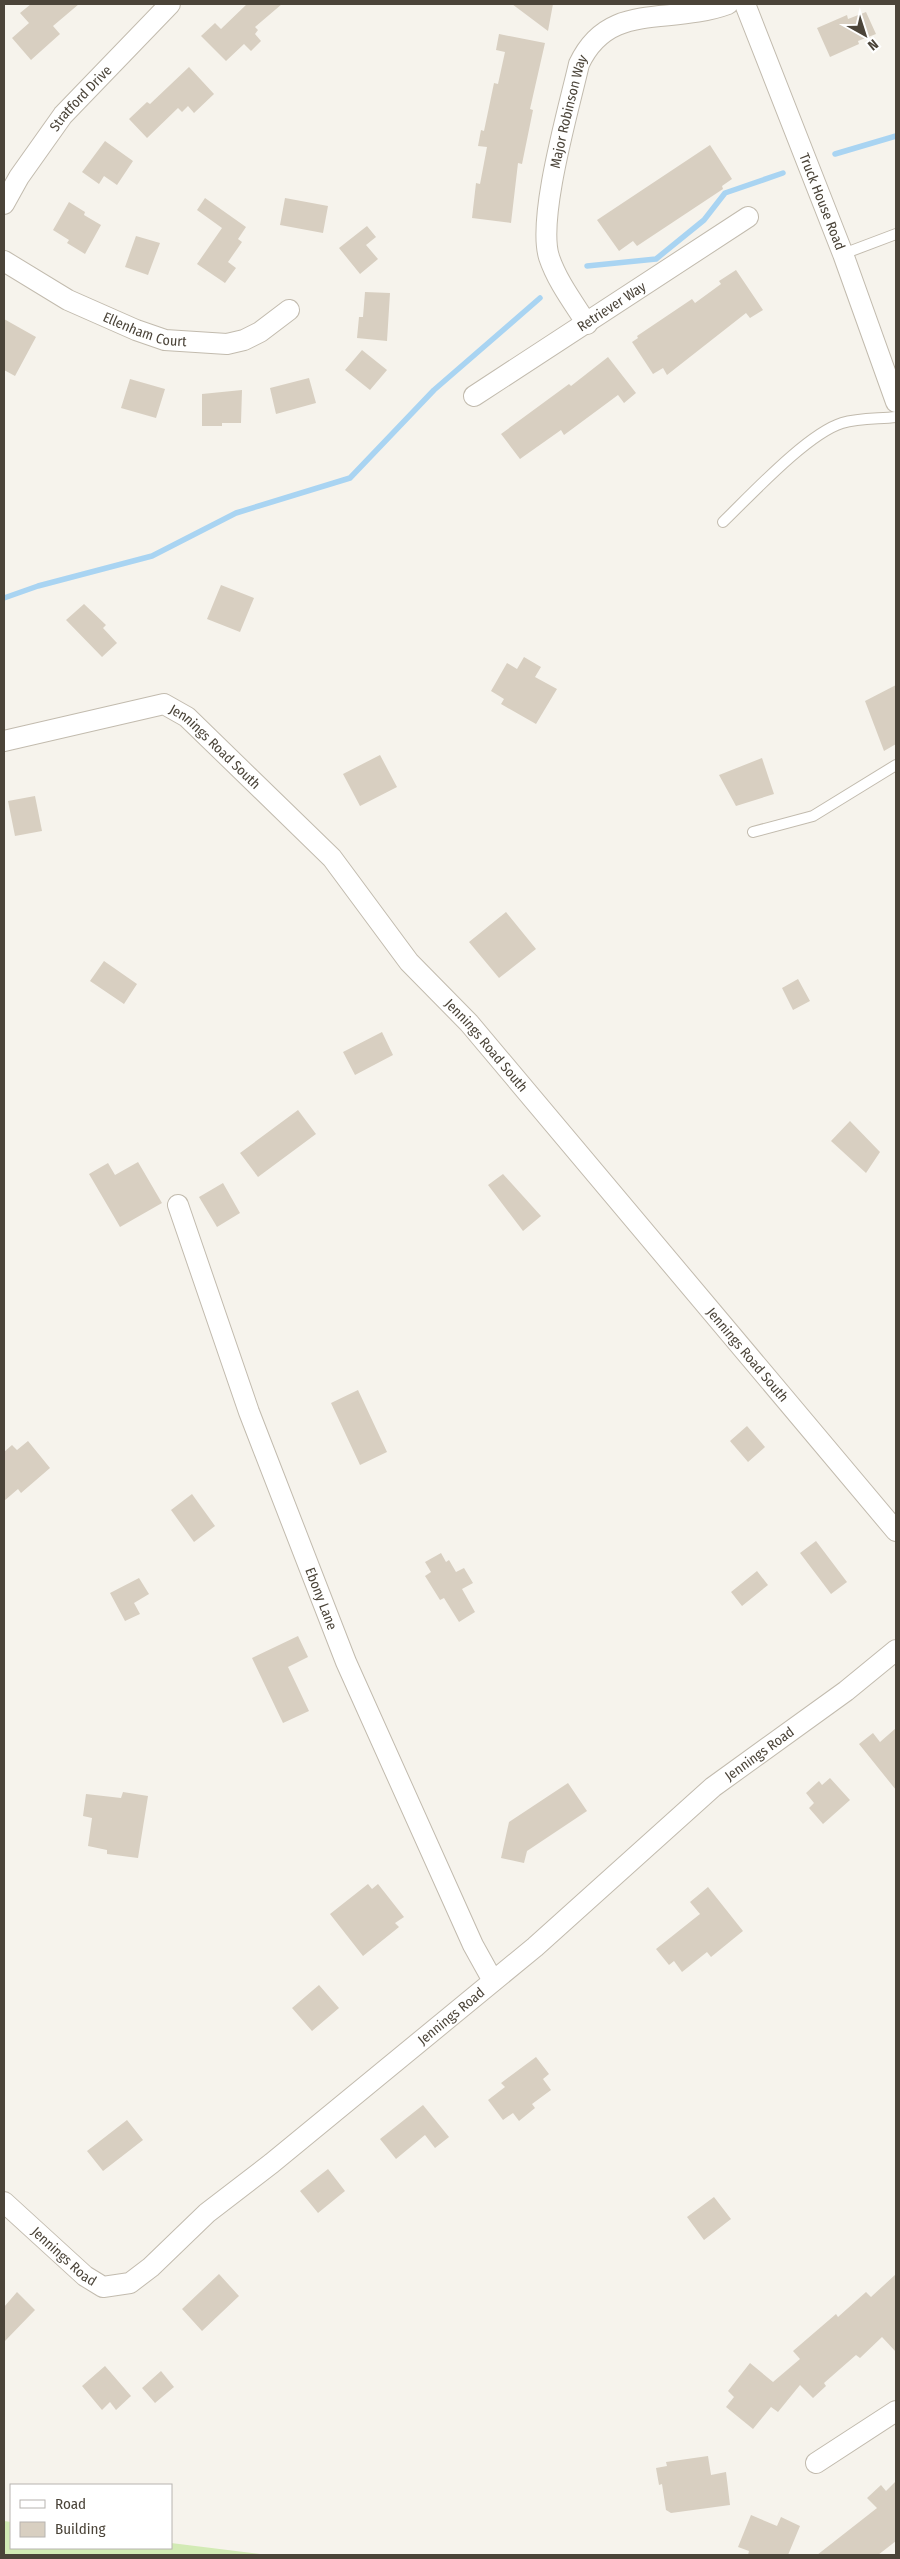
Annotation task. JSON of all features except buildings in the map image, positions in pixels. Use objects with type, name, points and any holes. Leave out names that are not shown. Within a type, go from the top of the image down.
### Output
[{"type":"street","name":"Stratford Drive","points":[[4,204],[19,177],[63,115],[170,4]]},
{"type":"street","name":"Major Robinson Way","points":[[587,324],[555,274],[548,254],[547,229],[551,193],[578,64],[585,48],[593,35],[620,16],[634,12],[703,11],[728,4]]},
{"type":"street","name":"Truck House Road","points":[[745,4],[843,254],[896,402]]},
{"type":"street","name":"Retriever Way","points":[[474,396],[587,324],[748,217]]},
{"type":"street","name":"Ellenham Court","points":[[4,261],[68,300],[136,330],[165,340],[227,344],[244,340],[260,332],[289,310]]},
{"type":"street","name":"Jennings Road South","points":[[4,741],[125,711],[164,704],[187,717],[332,858],[409,962],[469,1023],[896,1532]]},
{"type":"street","name":"Ebony Lane","points":[[178,1205],[249,1412],[346,1662],[473,1945],[494,1981]]},
{"type":"street","name":"Jennings Road","points":[[4,2202],[85,2276],[103,2287],[130,2283],[151,2267],[207,2213],[272,2163],[535,1947],[713,1787],[846,1691],[896,1650]]},
{"type":"street","points":[[816,2463],[896,2411]]},
{"type":"lane","points":[[843,254],[896,234]]},
{"type":"lane","points":[[723,522],[820,434],[842,423],[896,417]]},
{"type":"lane","points":[[753,832],[813,816],[896,765]]},
{"type":"green space","points":[[4,2521],[10,2522],[10,2549],[172,2549],[172,2543],[268,2555],[4,2555]]},
{"type":"waterway","points":[[835,154],[896,136]]},
{"type":"waterway","points":[[587,266],[656,259],[704,220],[725,193],[783,173]]},
{"type":"waterway","points":[[4,598],[38,586],[152,556],[236,513],[350,478],[434,390],[540,298]]}]
